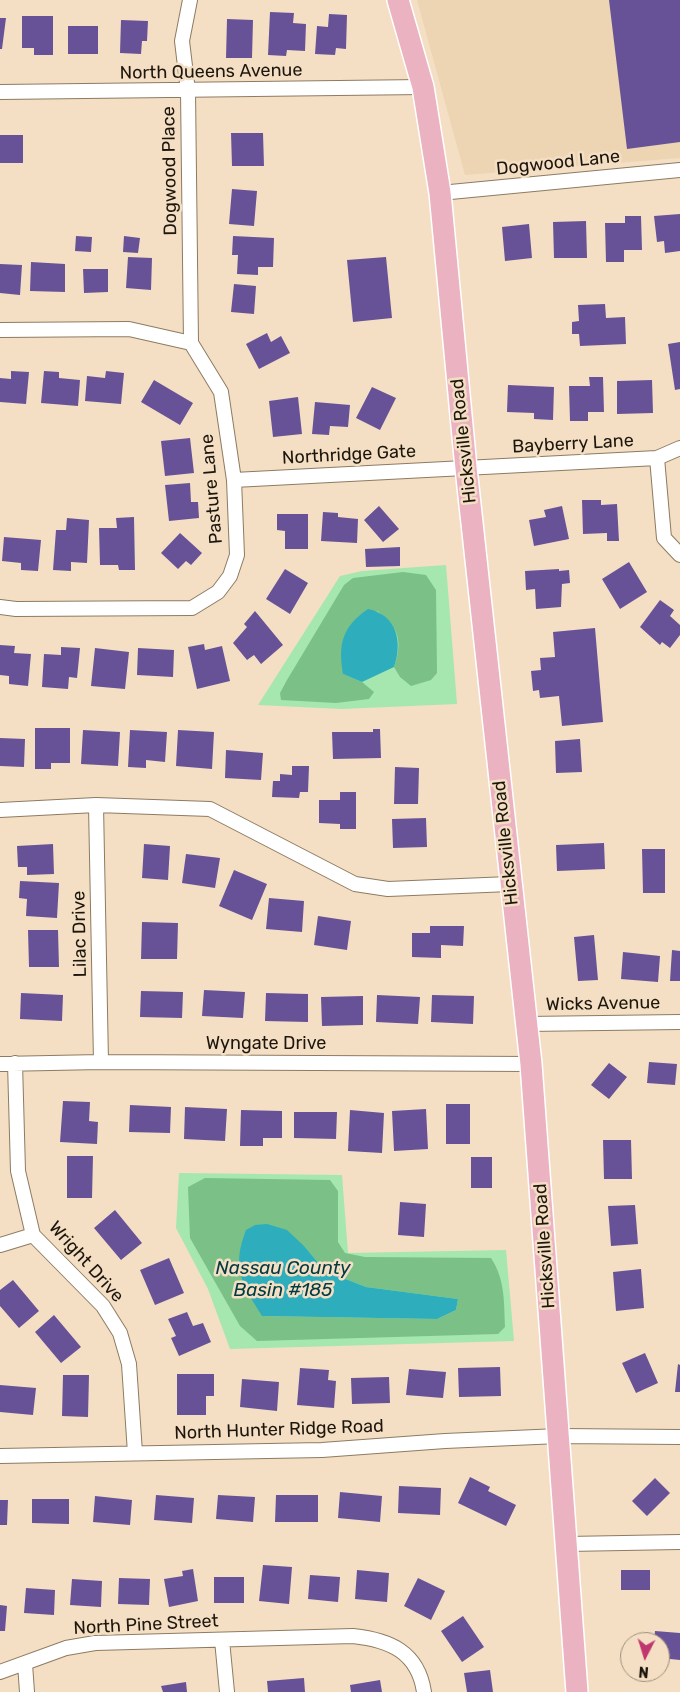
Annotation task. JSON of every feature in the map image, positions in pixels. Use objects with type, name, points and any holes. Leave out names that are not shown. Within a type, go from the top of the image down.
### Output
[{"type":"main road","name":"Hicksville Road","points":[[398,0],[423,87],[440,193],[466,468],[531,1064],[577,1692]]},
{"type":"street","name":"Dogwood Place","points":[[190,0],[182,41],[188,91],[191,343]]},
{"type":"street","name":"North Queens Avenue","points":[[0,92],[423,87]]},
{"type":"street","name":"Dogwood Lane","points":[[440,193],[680,170]]},
{"type":"street","points":[[0,330],[129,328],[191,343]]},
{"type":"street","name":"Pasture Lane","points":[[0,607],[16,609],[192,608],[218,592],[230,576],[237,555],[234,480],[221,392],[191,343]]},
{"type":"street","name":"Bayberry Lane","points":[[466,468],[657,458],[680,448]]},
{"type":"street","points":[[657,458],[664,538],[680,555]]},
{"type":"street","name":"Northridge Gate","points":[[234,480],[466,468]]},
{"type":"street","points":[[0,810],[96,805],[210,809],[355,884],[388,889],[510,884]]},
{"type":"street","name":"Lilac Drive","points":[[96,805],[101,1062]]},
{"type":"street","name":"Wicks Avenue","points":[[526,1024],[680,1022]]},
{"type":"street","name":"Wyngate Drive","points":[[0,1064],[101,1062],[531,1064]]},
{"type":"street","name":"Wright Drive","points":[[15,1063],[18,1172],[33,1235],[103,1306],[120,1333],[129,1364],[134,1453]]},
{"type":"street","points":[[0,1245],[33,1235]]},
{"type":"street","name":"North Hunter Ridge Road","points":[[0,1456],[322,1450],[445,1441],[559,1436],[680,1438]]},
{"type":"street","points":[[567,1544],[680,1542]]},
{"type":"street","name":"North Pine Street","points":[[0,1672],[66,1648],[96,1643],[353,1636],[379,1639],[393,1645],[412,1660],[420,1673],[424,1692]]},
{"type":"street","points":[[222,1640],[226,1692]]},
{"type":"street","points":[[25,1664],[27,1692]]},
{"type":"shaded area","points":[[417,0],[680,0],[680,158],[465,175]]},
{"type":"green space","points":[[446,565],[457,704],[342,709],[258,705],[340,576],[362,571]]},
{"type":"green space","points":[[403,572],[426,575],[436,590],[437,673],[431,680],[411,686],[400,677],[394,667],[398,650],[397,635],[390,623],[377,611],[343,674],[362,682],[374,692],[369,699],[336,703],[281,700],[280,693],[287,680],[344,585],[353,578]]},
{"type":"green space","points":[[179,1173],[342,1175],[348,1253],[506,1250],[514,1341],[230,1349],[208,1289],[176,1228]]},
{"type":"green space","points":[[205,1178],[330,1180],[338,1191],[338,1242],[345,1253],[365,1257],[491,1258],[496,1266],[501,1282],[505,1327],[498,1334],[257,1341],[240,1326],[190,1238],[188,1187]],"holes":[[[305,1247],[325,1271],[366,1287],[458,1299],[456,1310],[437,1319],[262,1316]]]},
{"type":"water","points":[[368,609],[378,612],[391,623],[395,631],[398,648],[394,667],[362,682],[343,674],[341,654],[347,630]]},
{"type":"water","name":"Nassau County Basin #185","points":[[267,1224],[287,1230],[305,1247],[325,1271],[366,1287],[458,1299],[456,1310],[437,1319],[262,1316],[244,1285],[239,1266],[239,1255],[246,1230],[255,1225]]},
{"type":"building","points":[[609,0],[680,0],[680,142],[627,149]]},
{"type":"building","points":[[270,12],[294,13],[293,23],[306,24],[305,51],[287,50],[286,56],[268,55]]},
{"type":"building","points":[[329,14],[347,15],[346,49],[336,48],[335,55],[315,54],[317,26],[328,27]]},
{"type":"building","points":[[22,16],[53,16],[53,55],[34,55],[34,48],[22,48]]},
{"type":"building","points":[[0,18],[6,18],[2,49],[0,49]]},
{"type":"building","points":[[227,19],[253,20],[252,58],[226,58]]},
{"type":"building","points":[[121,20],[148,21],[147,41],[142,41],[141,54],[120,53]]},
{"type":"building","points":[[68,26],[98,26],[98,54],[68,54]]},
{"type":"building","points":[[231,133],[263,133],[264,166],[232,166]]},
{"type":"building","points":[[0,135],[23,135],[23,163],[0,163]]},
{"type":"building","points":[[232,189],[257,191],[254,226],[229,224]]},
{"type":"building","points":[[680,214],[680,251],[665,253],[664,241],[657,242],[654,216]]},
{"type":"building","points":[[625,216],[641,216],[642,250],[624,250],[624,262],[606,262],[605,223],[625,223]]},
{"type":"building","points":[[586,221],[587,258],[554,258],[553,222]]},
{"type":"building","points":[[529,224],[532,258],[505,261],[502,227]]},
{"type":"building","points":[[76,236],[92,237],[91,252],[75,251]]},
{"type":"building","points":[[124,236],[140,238],[138,253],[123,252]]},
{"type":"building","points":[[233,236],[274,238],[273,267],[258,267],[258,275],[237,274],[238,255],[232,255]]},
{"type":"building","points":[[128,257],[152,258],[151,290],[126,288]]},
{"type":"building","points":[[386,257],[392,318],[353,322],[347,260]]},
{"type":"building","points":[[31,262],[65,264],[65,292],[30,291]]},
{"type":"building","points":[[0,264],[22,265],[20,295],[0,293]]},
{"type":"building","points":[[83,269],[108,269],[108,292],[84,293]]},
{"type":"building","points":[[234,284],[256,286],[254,314],[231,312]]},
{"type":"building","points":[[605,304],[606,318],[625,317],[626,344],[580,346],[579,334],[572,334],[572,322],[579,321],[578,305]]},
{"type":"building","points":[[267,333],[271,342],[281,336],[290,353],[259,369],[246,344]]},
{"type":"building","points":[[680,342],[680,389],[675,390],[668,344]]},
{"type":"building","points":[[11,371],[29,372],[26,404],[0,402],[0,378],[11,379]]},
{"type":"building","points":[[44,371],[59,372],[59,378],[80,380],[78,406],[41,403]]},
{"type":"building","points":[[106,371],[124,373],[121,404],[85,401],[87,376],[105,378]]},
{"type":"building","points":[[589,377],[603,377],[604,412],[588,412],[588,421],[570,421],[569,386],[590,386]]},
{"type":"building","points":[[154,380],[193,403],[180,425],[141,402]]},
{"type":"building","points":[[652,380],[653,413],[617,414],[617,381]]},
{"type":"building","points":[[508,385],[554,387],[553,420],[534,419],[534,413],[507,412]]},
{"type":"building","points":[[372,387],[396,398],[380,430],[356,418]]},
{"type":"building","points":[[298,397],[302,434],[273,437],[269,401]]},
{"type":"building","points":[[315,402],[350,405],[348,427],[330,426],[329,435],[312,434]]},
{"type":"building","points":[[190,438],[194,473],[165,476],[161,441]]},
{"type":"building","points":[[190,483],[191,502],[198,502],[199,518],[169,521],[165,485]]},
{"type":"building","points":[[582,500],[601,500],[601,505],[617,504],[619,541],[607,541],[607,533],[583,534]]},
{"type":"building","points":[[379,506],[399,529],[383,542],[364,520]]},
{"type":"building","points":[[562,506],[569,539],[534,546],[529,520],[546,517],[544,510]]},
{"type":"building","points":[[323,512],[338,513],[338,517],[358,519],[357,543],[321,541]]},
{"type":"building","points":[[277,514],[308,514],[308,549],[285,549],[285,531],[277,530]]},
{"type":"building","points":[[134,517],[135,570],[119,570],[118,565],[100,565],[99,528],[117,528],[116,518]]},
{"type":"building","points":[[67,518],[89,520],[87,563],[71,562],[71,571],[53,570],[56,530],[66,530]]},
{"type":"building","points":[[180,533],[202,553],[191,565],[186,561],[178,569],[161,553]]},
{"type":"building","points":[[4,537],[41,540],[38,571],[21,570],[21,563],[2,561]]},
{"type":"building","points":[[400,547],[400,566],[366,567],[365,549]]},
{"type":"building","points":[[629,562],[647,592],[620,609],[602,579]]},
{"type":"building","points":[[285,569],[308,583],[290,614],[266,599]]},
{"type":"building","points":[[559,569],[559,571],[569,570],[570,583],[562,584],[561,607],[536,609],[535,589],[526,590],[525,571]]},
{"type":"building","points":[[660,600],[674,610],[670,616],[680,625],[680,635],[670,648],[662,642],[660,645],[640,627]]},
{"type":"building","points":[[255,611],[283,645],[261,664],[254,655],[247,660],[233,643],[247,627],[244,624]]},
{"type":"building","points":[[595,628],[603,722],[562,726],[559,696],[540,698],[539,690],[533,691],[531,671],[541,670],[540,658],[555,657],[553,632]]},
{"type":"building","points":[[204,644],[205,650],[222,646],[230,681],[197,689],[188,647]]},
{"type":"building","points":[[0,645],[15,646],[14,653],[31,654],[28,686],[9,684],[9,676],[0,675]]},
{"type":"building","points":[[61,647],[80,648],[77,678],[69,677],[68,689],[42,687],[44,654],[61,655]]},
{"type":"building","points":[[95,648],[129,652],[125,689],[91,686]]},
{"type":"building","points":[[138,648],[174,650],[173,677],[137,675]]},
{"type":"building","points":[[35,728],[70,728],[70,763],[51,763],[51,769],[35,769]]},
{"type":"building","points":[[373,729],[380,729],[381,758],[333,759],[332,732],[373,732]]},
{"type":"building","points":[[83,730],[120,732],[118,766],[81,764]]},
{"type":"building","points":[[130,730],[167,732],[165,762],[146,760],[146,768],[128,767]]},
{"type":"building","points":[[178,730],[214,732],[212,769],[176,766]]},
{"type":"building","points":[[0,738],[25,739],[24,767],[0,766]]},
{"type":"building","points":[[580,739],[582,772],[556,773],[555,741]]},
{"type":"building","points":[[226,750],[263,753],[261,780],[225,778]]},
{"type":"building","points":[[292,766],[309,766],[308,792],[300,792],[299,798],[272,797],[273,781],[280,781],[280,774],[292,775]]},
{"type":"building","points":[[395,767],[419,768],[418,804],[394,804]]},
{"type":"building","points":[[340,792],[356,792],[356,829],[340,829],[340,824],[319,823],[319,800],[340,800]]},
{"type":"building","points":[[426,818],[427,847],[393,848],[392,819]]},
{"type":"building","points":[[604,843],[605,869],[557,871],[556,845]]},
{"type":"building","points":[[53,844],[54,874],[27,875],[27,867],[18,867],[17,846]]},
{"type":"building","points":[[144,844],[170,846],[168,880],[142,878]]},
{"type":"building","points":[[642,849],[665,849],[665,893],[643,893]]},
{"type":"building","points":[[186,854],[220,858],[215,888],[182,883]]},
{"type":"building","points":[[234,870],[267,884],[252,920],[219,906]]},
{"type":"building","points":[[20,881],[59,883],[57,918],[26,916],[27,899],[19,898]]},
{"type":"building","points":[[269,898],[304,901],[302,932],[266,929]]},
{"type":"building","points":[[318,916],[351,921],[347,950],[314,945]]},
{"type":"building","points":[[142,922],[178,923],[177,959],[141,959]]},
{"type":"building","points":[[430,926],[464,926],[463,946],[441,945],[441,958],[412,957],[412,933],[430,933]]},
{"type":"building","points":[[28,930],[58,930],[59,967],[29,967]]},
{"type":"building","points":[[594,935],[598,980],[578,981],[574,937]]},
{"type":"building","points":[[672,950],[680,951],[680,981],[670,981]]},
{"type":"building","points":[[623,952],[660,956],[658,982],[621,979]]},
{"type":"building","points":[[204,990],[245,992],[243,1018],[202,1016]]},
{"type":"building","points":[[141,991],[183,992],[182,1018],[140,1017]]},
{"type":"building","points":[[21,993],[63,995],[62,1021],[20,1019]]},
{"type":"building","points":[[266,993],[308,994],[308,1022],[265,1021]]},
{"type":"building","points":[[377,995],[420,997],[418,1024],[376,1022]]},
{"type":"building","points":[[432,995],[474,996],[473,1024],[431,1022]]},
{"type":"building","points":[[363,996],[363,1025],[322,1026],[321,997]]},
{"type":"building","points":[[649,1062],[677,1064],[675,1085],[647,1083]]},
{"type":"building","points":[[609,1063],[627,1077],[609,1099],[591,1085]]},
{"type":"building","points":[[63,1101],[90,1102],[89,1121],[98,1122],[97,1144],[60,1142]]},
{"type":"building","points":[[446,1104],[470,1104],[470,1144],[446,1144]]},
{"type":"building","points":[[130,1105],[171,1107],[170,1133],[129,1132]]},
{"type":"building","points":[[185,1107],[227,1109],[225,1141],[184,1139]]},
{"type":"building","points":[[426,1109],[428,1149],[394,1151],[392,1111]]},
{"type":"building","points":[[241,1110],[282,1111],[282,1138],[263,1138],[263,1146],[240,1146]]},
{"type":"building","points":[[350,1110],[384,1113],[382,1153],[348,1151]]},
{"type":"building","points":[[294,1112],[337,1112],[336,1139],[294,1138]]},
{"type":"building","points":[[603,1140],[631,1140],[632,1179],[604,1179]]},
{"type":"building","points":[[67,1156],[93,1156],[92,1198],[67,1198]]},
{"type":"building","points":[[471,1157],[492,1157],[492,1188],[471,1188]]},
{"type":"building","points":[[400,1202],[426,1204],[424,1237],[398,1235]]},
{"type":"building","points":[[635,1205],[638,1244],[611,1246],[608,1206]]},
{"type":"building","points":[[115,1210],[142,1243],[121,1260],[94,1228]]},
{"type":"building","points":[[169,1258],[184,1293],[155,1305],[140,1270]]},
{"type":"building","points":[[641,1269],[644,1308],[616,1311],[613,1272]]},
{"type":"building","points":[[13,1280],[39,1311],[19,1328],[0,1306],[0,1290]]},
{"type":"building","points":[[187,1312],[193,1326],[203,1323],[211,1342],[179,1356],[171,1338],[176,1336],[168,1319]]},
{"type":"building","points":[[54,1315],[81,1347],[61,1363],[35,1332]]},
{"type":"building","points":[[645,1353],[658,1383],[636,1393],[622,1363]]},
{"type":"building","points":[[678,1364],[680,1365],[680,1392],[675,1392]]},
{"type":"building","points":[[500,1367],[501,1396],[459,1397],[458,1368]]},
{"type":"building","points":[[300,1368],[329,1370],[328,1380],[336,1381],[334,1408],[297,1405]]},
{"type":"building","points":[[409,1369],[446,1372],[443,1398],[406,1395]]},
{"type":"building","points":[[177,1374],[214,1374],[214,1396],[206,1396],[206,1415],[177,1415]]},
{"type":"building","points":[[63,1375],[89,1375],[88,1417],[62,1416]]},
{"type":"building","points":[[389,1377],[390,1403],[352,1404],[351,1378]]},
{"type":"building","points":[[242,1379],[279,1382],[277,1411],[240,1407]]},
{"type":"building","points":[[0,1385],[36,1388],[33,1415],[0,1412]]},
{"type":"building","points":[[470,1477],[490,1487],[488,1491],[516,1505],[506,1526],[458,1503]]},
{"type":"building","points":[[655,1478],[670,1493],[647,1516],[632,1501]]},
{"type":"building","points":[[399,1486],[441,1488],[440,1515],[398,1513]]},
{"type":"building","points":[[340,1492],[382,1496],[380,1522],[338,1518]]},
{"type":"building","points":[[156,1495],[194,1498],[192,1523],[154,1520]]},
{"type":"building","points":[[218,1495],[255,1497],[253,1522],[216,1519]]},
{"type":"building","points":[[276,1495],[318,1495],[318,1522],[275,1522]]},
{"type":"building","points":[[95,1496],[132,1500],[130,1525],[93,1522]]},
{"type":"building","points":[[32,1499],[69,1499],[69,1524],[32,1523]]},
{"type":"building","points":[[0,1500],[8,1500],[7,1525],[0,1525]]},
{"type":"building","points":[[263,1565],[292,1567],[289,1604],[259,1601]]},
{"type":"building","points":[[193,1569],[198,1601],[169,1607],[164,1579],[183,1576],[182,1571]]},
{"type":"building","points":[[357,1570],[389,1573],[387,1602],[355,1599]]},
{"type":"building","points":[[621,1570],[650,1570],[650,1590],[621,1590]]},
{"type":"building","points":[[310,1575],[340,1577],[338,1602],[308,1599]]},
{"type":"building","points":[[214,1577],[244,1577],[244,1603],[214,1603]]},
{"type":"building","points":[[119,1578],[150,1579],[149,1605],[118,1604]]},
{"type":"building","points":[[418,1578],[445,1591],[431,1620],[404,1606]]},
{"type":"building","points":[[72,1579],[102,1581],[101,1607],[70,1605]]},
{"type":"building","points":[[26,1588],[55,1590],[54,1615],[24,1613]]},
{"type":"building","points":[[0,1605],[7,1606],[5,1631],[0,1631]]},
{"type":"building","points":[[463,1616],[484,1647],[462,1662],[441,1631]]},
{"type":"building","points":[[670,1632],[680,1633],[680,1660],[670,1659]]},
{"type":"building","points":[[490,1670],[493,1692],[467,1692],[464,1673]]},
{"type":"building","points":[[304,1678],[305,1692],[268,1692],[267,1681]]},
{"type":"building","points":[[380,1680],[382,1692],[351,1692],[350,1685]]},
{"type":"building","points":[[186,1682],[187,1692],[163,1692],[161,1686]]}]
